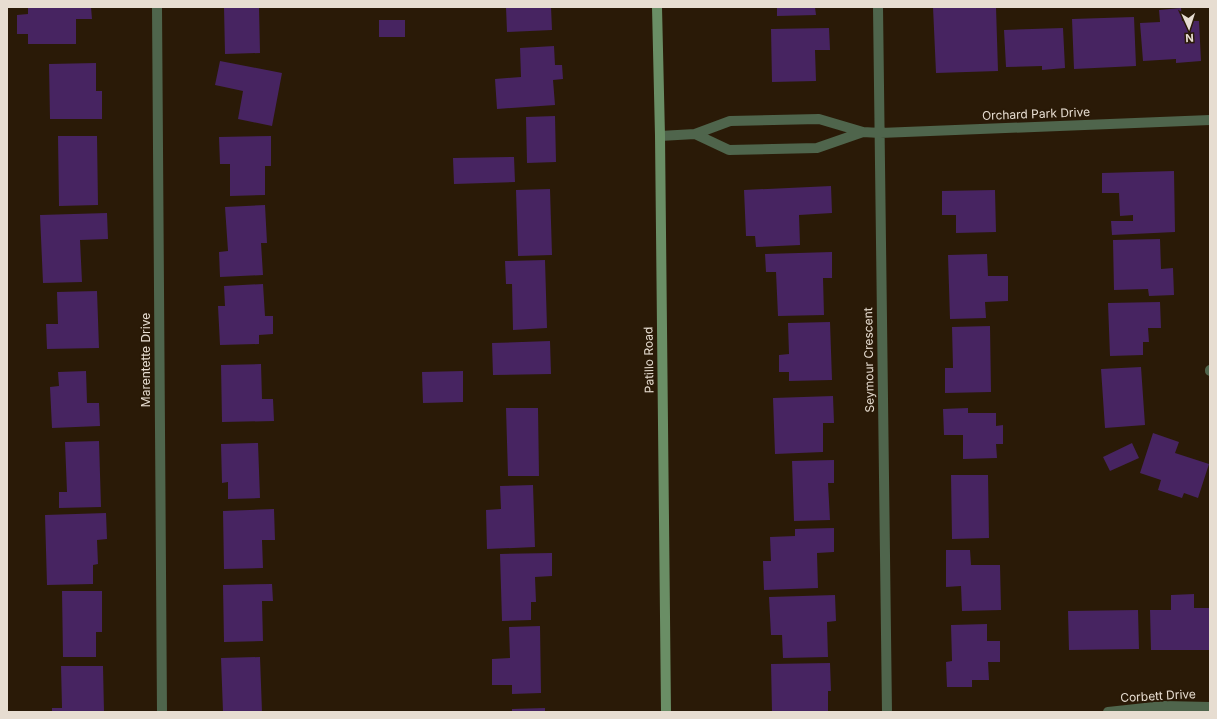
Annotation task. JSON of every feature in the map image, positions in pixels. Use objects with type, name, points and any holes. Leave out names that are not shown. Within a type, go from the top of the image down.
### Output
[{"type":"street","name":"Marentette Drive","points":[[157,7],[162,712]]},
{"type":"street","name":"Patillo Road","points":[[657,7],[660,136],[666,712]]},
{"type":"street","name":"Seymour Crescent","points":[[878,7],[886,712]]},
{"type":"street","name":"Orchard Park Drive","points":[[660,136],[695,134],[730,121],[819,119],[863,132],[880,133],[1210,120]]},
{"type":"street","name":"Orchard Park Drive","points":[[695,134],[729,150],[818,148],[863,132]]},
{"type":"street","name":"Corbett Drive","points":[[1108,712],[1164,706],[1210,707]]},
{"type":"building","points":[[28,7],[91,7],[92,19],[76,19],[76,44],[28,44],[28,34],[17,34],[17,15],[28,14]]},
{"type":"building","points":[[224,7],[259,7],[260,53],[225,54]]},
{"type":"building","points":[[506,7],[551,7],[552,30],[507,32]]},
{"type":"building","points":[[777,7],[815,7],[816,15],[777,16]]},
{"type":"building","points":[[933,7],[996,7],[998,71],[936,73]]},
{"type":"building","points":[[1181,8],[1182,21],[1199,21],[1201,61],[1176,63],[1176,59],[1143,61],[1140,23],[1160,22],[1159,10]]},
{"type":"building","points":[[1134,17],[1136,66],[1074,69],[1072,19]]},
{"type":"building","points":[[379,20],[405,20],[405,37],[379,37]]},
{"type":"building","points":[[829,28],[830,50],[815,50],[816,81],[772,82],[771,29]]},
{"type":"building","points":[[1063,28],[1065,68],[1042,70],[1042,66],[1006,67],[1004,30]]},
{"type":"building","points":[[554,46],[555,65],[562,65],[563,79],[553,80],[555,105],[497,109],[495,79],[521,77],[520,48]]},
{"type":"building","points":[[220,61],[282,73],[272,126],[238,119],[243,91],[215,85]]},
{"type":"building","points":[[96,63],[96,91],[102,91],[102,119],[50,119],[49,64]]},
{"type":"building","points":[[555,116],[556,162],[527,163],[526,117]]},
{"type":"building","points":[[58,136],[97,136],[98,205],[59,206]]},
{"type":"building","points":[[271,136],[271,166],[265,166],[265,195],[230,196],[230,164],[220,164],[219,137]]},
{"type":"building","points":[[514,157],[515,182],[454,184],[453,158]]},
{"type":"building","points":[[1174,171],[1175,232],[1112,235],[1111,221],[1133,221],[1133,215],[1120,216],[1119,193],[1102,193],[1102,173]]},
{"type":"building","points":[[831,186],[832,213],[799,215],[800,245],[756,247],[755,236],[746,236],[744,190]]},
{"type":"building","points":[[550,189],[552,255],[518,256],[516,190]]},
{"type":"building","points":[[995,190],[996,232],[956,233],[956,215],[942,215],[942,191]]},
{"type":"building","points":[[265,205],[267,243],[261,243],[263,275],[220,277],[219,252],[228,251],[225,207]]},
{"type":"building","points":[[107,213],[108,239],[80,240],[82,282],[43,283],[40,215]]},
{"type":"building","points":[[1160,239],[1161,269],[1173,268],[1174,295],[1149,296],[1148,289],[1114,290],[1113,240]]},
{"type":"building","points":[[832,252],[832,278],[823,278],[824,315],[778,316],[776,272],[766,272],[765,254]]},
{"type":"building","points":[[987,254],[988,276],[1008,276],[1008,301],[985,302],[986,318],[950,319],[948,255]]},
{"type":"building","points":[[545,260],[547,328],[513,330],[512,284],[506,284],[505,261]]},
{"type":"building","points":[[263,284],[265,316],[273,316],[273,334],[259,335],[259,344],[220,345],[218,306],[225,306],[224,286]]},
{"type":"building","points":[[97,291],[99,348],[47,349],[46,324],[58,324],[57,292]]},
{"type":"building","points":[[1160,302],[1161,328],[1148,328],[1149,342],[1143,342],[1143,355],[1110,356],[1108,303]]},
{"type":"building","points":[[830,322],[832,380],[789,381],[789,372],[779,372],[779,355],[789,354],[788,323]]},
{"type":"building","points":[[990,326],[991,392],[945,393],[945,368],[953,368],[952,327]]},
{"type":"building","points":[[550,341],[551,374],[493,375],[492,343]]},
{"type":"building","points":[[261,364],[262,399],[273,399],[274,421],[222,422],[221,365]]},
{"type":"building","points":[[1141,367],[1145,425],[1105,428],[1101,369]]},
{"type":"building","points":[[86,371],[87,403],[99,403],[100,426],[52,428],[50,387],[59,386],[58,372]]},
{"type":"building","points":[[463,371],[463,402],[423,403],[422,372]]},
{"type":"building","points":[[833,396],[834,423],[823,423],[823,452],[775,454],[773,398]]},
{"type":"building","points":[[506,408],[538,408],[539,476],[508,476]]},
{"type":"building","points":[[968,408],[968,413],[996,413],[996,426],[1003,425],[1003,444],[996,444],[997,458],[963,459],[963,435],[944,435],[943,409]]},
{"type":"building","points":[[1153,433],[1179,442],[1175,453],[1209,464],[1198,498],[1184,493],[1182,498],[1158,490],[1161,480],[1140,473]]},
{"type":"building","points":[[99,441],[101,507],[59,508],[59,492],[67,492],[65,442]]},
{"type":"building","points":[[258,443],[260,498],[228,499],[228,482],[222,483],[221,444]]},
{"type":"building","points":[[1132,443],[1139,458],[1110,471],[1103,457]]},
{"type":"building","points":[[834,460],[834,483],[828,483],[830,520],[794,521],[792,461]]},
{"type":"building","points":[[951,475],[988,475],[989,538],[952,539]]},
{"type":"building","points":[[533,485],[535,547],[487,549],[486,510],[501,509],[500,486]]},
{"type":"building","points":[[274,509],[275,540],[262,540],[263,568],[224,569],[223,511]]},
{"type":"building","points":[[106,513],[107,539],[97,540],[98,564],[93,565],[93,584],[47,585],[45,515]]},
{"type":"building","points":[[834,528],[834,552],[817,553],[818,588],[764,590],[763,561],[771,561],[770,537],[795,536],[795,529]]},
{"type":"building","points":[[946,550],[970,550],[971,565],[1000,565],[1001,610],[962,611],[961,586],[946,587]]},
{"type":"building","points":[[552,553],[552,576],[535,577],[536,602],[531,602],[531,620],[502,621],[500,554]]},
{"type":"building","points":[[272,584],[273,601],[262,601],[263,641],[224,642],[223,585]]},
{"type":"building","points":[[62,591],[102,591],[102,632],[96,632],[96,657],[63,657]]},
{"type":"building","points":[[1194,594],[1194,608],[1210,608],[1210,650],[1151,650],[1150,610],[1171,610],[1171,595]]},
{"type":"building","points":[[835,595],[836,621],[827,622],[828,657],[783,658],[782,635],[771,635],[769,597]]},
{"type":"building","points":[[1138,610],[1139,649],[1069,650],[1068,611]]},
{"type":"building","points":[[987,624],[987,641],[1000,641],[1000,662],[988,662],[989,680],[972,680],[972,687],[947,687],[946,662],[952,661],[951,625]]},
{"type":"building","points":[[540,626],[541,693],[512,694],[512,685],[492,685],[492,659],[510,658],[509,627]]},
{"type":"building","points":[[260,657],[262,712],[223,712],[221,658]]},
{"type":"building","points":[[830,663],[831,691],[828,691],[828,712],[772,712],[771,664]]},
{"type":"building","points":[[61,666],[103,666],[104,712],[52,712],[52,708],[62,708]]},
{"type":"building","points":[[545,708],[545,712],[512,712],[512,709]]}]
